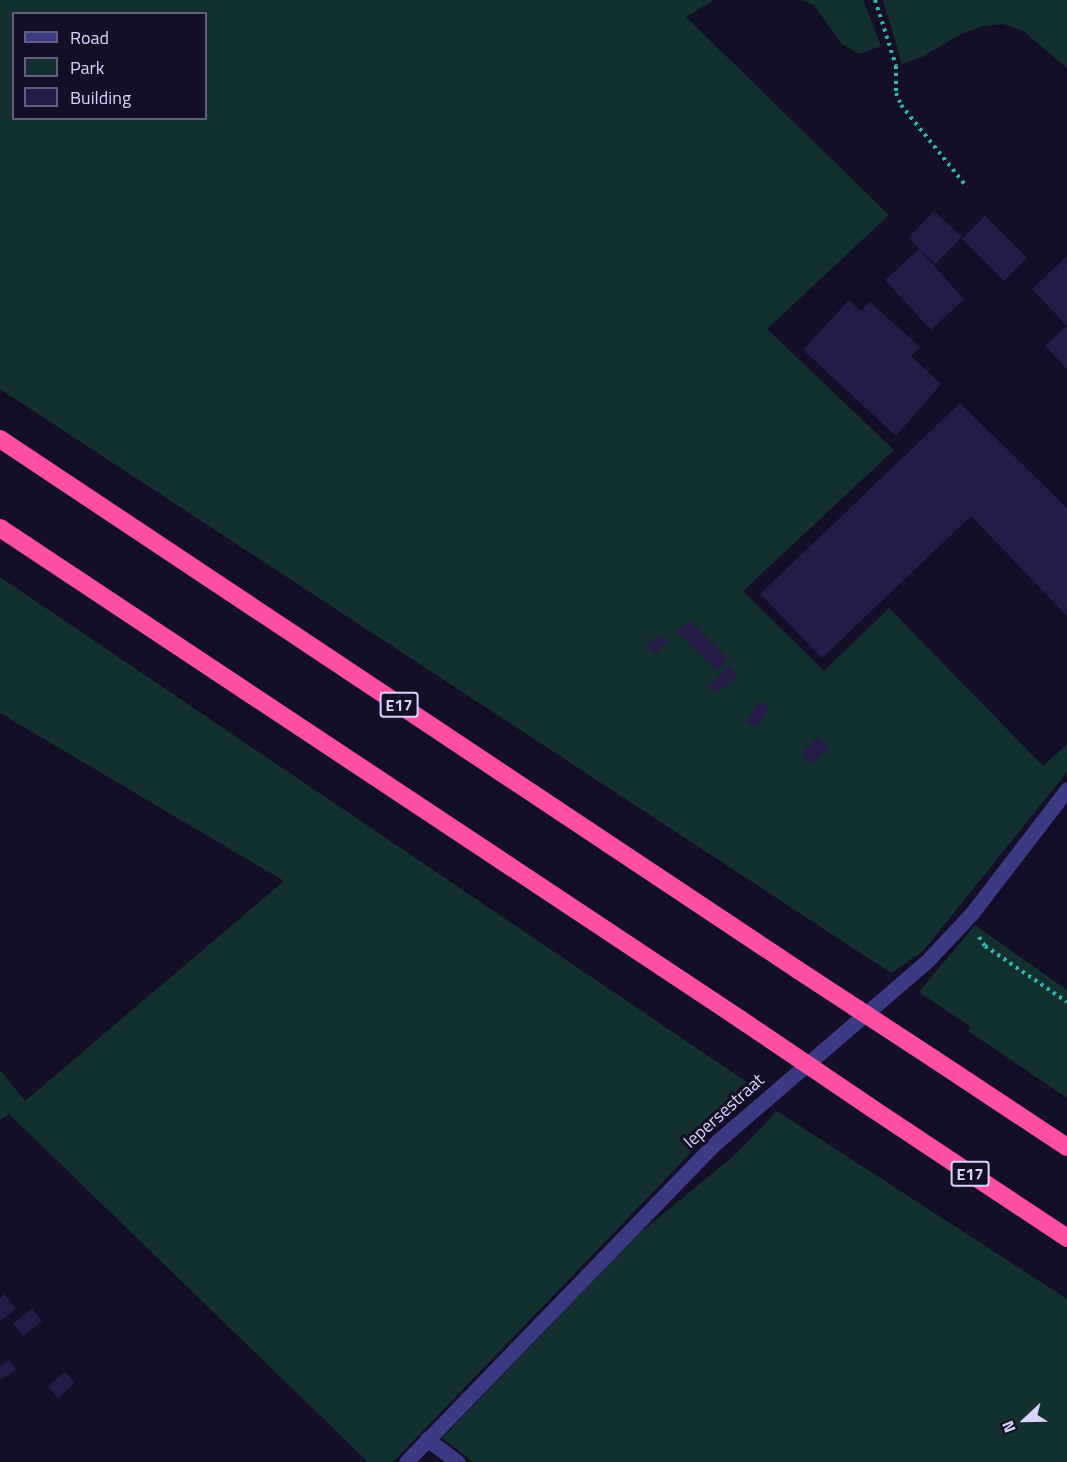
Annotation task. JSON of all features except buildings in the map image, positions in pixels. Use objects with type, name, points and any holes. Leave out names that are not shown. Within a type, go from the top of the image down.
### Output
[{"type":"highway","name":"E17","points":[[0,439],[1067,1147]]},
{"type":"highway","name":"E17","points":[[0,528],[1067,1239]]},
{"type":"street","name":"Iepersestraat","points":[[406,1462],[712,1146],[928,960],[972,913],[1067,789]]},
{"type":"street","points":[[427,1439],[457,1462]]},
{"type":"path","points":[[875,0],[896,66],[896,93],[901,105],[967,188]]},
{"type":"path","points":[[972,913],[986,946],[1067,1002]]},
{"type":"green space","points":[[0,0],[714,0],[686,17],[889,215],[767,329],[894,450],[743,591],[824,671],[889,608],[1043,766],[1067,744],[1067,772],[923,951],[891,973],[0,389]]},
{"type":"green space","points":[[801,0],[863,0],[881,46],[859,54],[842,44],[814,5]]},
{"type":"green space","points":[[883,0],[1067,0],[1067,68],[1023,31],[1004,24],[983,26],[959,35],[922,57],[902,64]]},
{"type":"green space","points":[[0,577],[754,1087],[393,1462],[368,1462],[9,1114],[0,1120],[0,1070],[25,1101],[284,881],[0,713]]},
{"type":"green space","points":[[975,925],[1067,990],[1067,1098],[968,1031],[971,1027],[919,992]]},
{"type":"green space","points":[[777,1111],[1067,1299],[1067,1462],[473,1462],[442,1438],[636,1236],[736,1154]]}]
